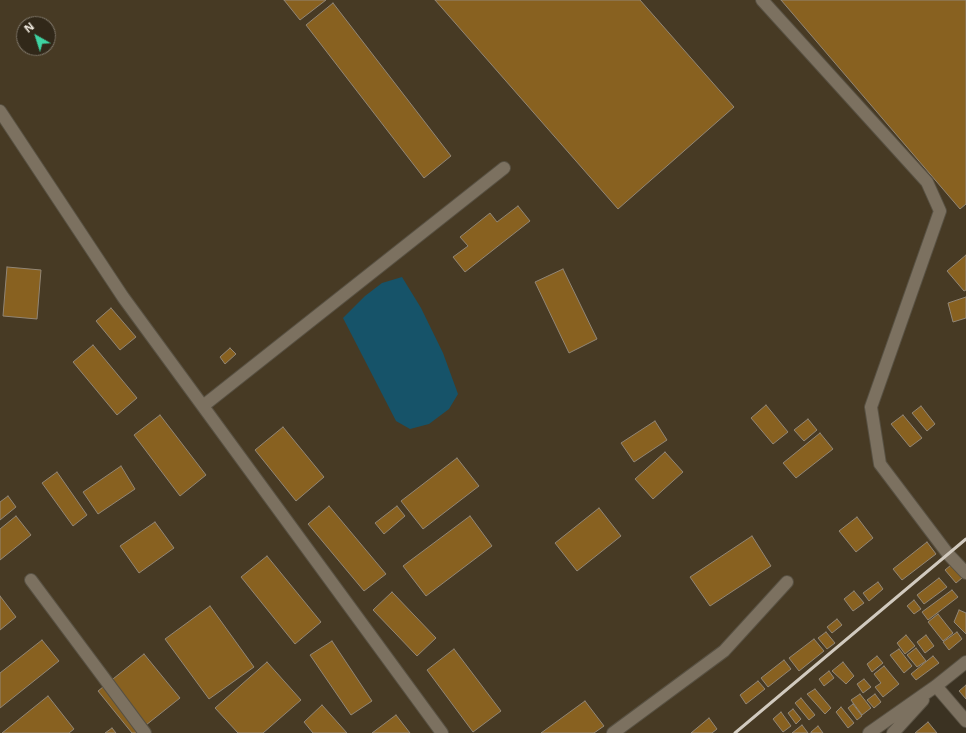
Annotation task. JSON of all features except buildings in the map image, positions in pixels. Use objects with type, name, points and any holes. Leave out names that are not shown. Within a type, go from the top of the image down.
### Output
[{"type":"street","points":[[762,0],[927,182],[940,211],[871,407],[880,464],[948,554],[966,573]]},
{"type":"street","points":[[0,111],[123,297],[442,733]]},
{"type":"street","points":[[203,406],[504,168]]},
{"type":"street","points":[[31,580],[145,733]]},
{"type":"street","points":[[612,733],[724,651],[787,582]]},
{"type":"street","points":[[869,733],[936,686],[966,662]]},
{"type":"street","points":[[936,686],[966,721]]},
{"type":"street","points":[[893,733],[936,686]]},
{"type":"shaded area","points":[[0,0],[966,0],[966,662],[879,733],[0,733]]},
{"type":"water","points":[[402,277],[421,308],[443,353],[458,394],[449,409],[429,424],[410,429],[396,421],[343,318],[365,296],[382,283]]},
{"type":"railway","points":[[735,733],[966,539]]}]
